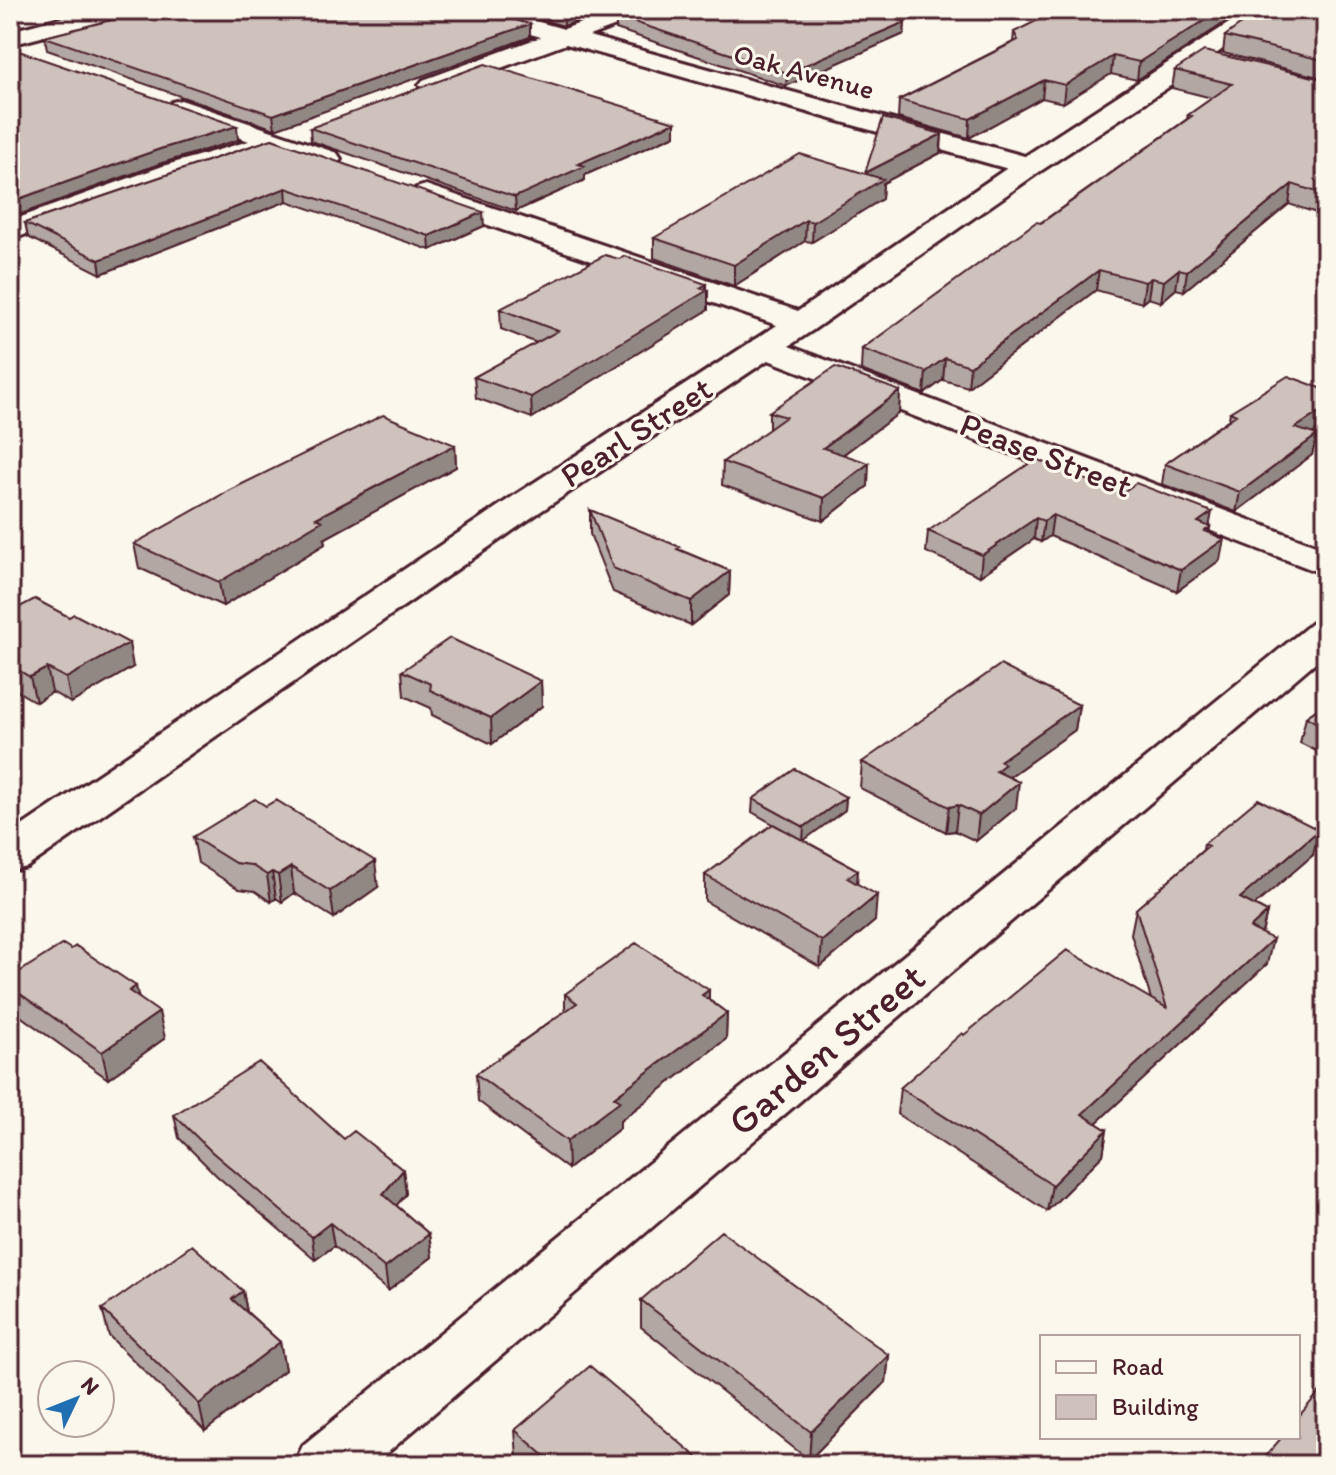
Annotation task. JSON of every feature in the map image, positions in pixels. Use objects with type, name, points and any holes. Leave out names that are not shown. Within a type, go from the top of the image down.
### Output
[{"type":"street","points":[[10,38],[119,10]]},
{"type":"street","name":"Oak Avenue","points":[[470,10],[1029,166]]},
{"type":"street","points":[[412,92],[638,10]]},
{"type":"street","name":"Pearl Street","points":[[10,856],[528,503],[802,323],[1029,166],[1264,10]]},
{"type":"street","points":[[10,49],[43,60]]},
{"type":"street","points":[[1197,57],[1233,65]]},
{"type":"street","points":[[159,101],[353,168]]},
{"type":"street","points":[[10,231],[173,172],[316,127]]},
{"type":"street","points":[[398,184],[802,323]]},
{"type":"street","name":"Pease Street","points":[[765,347],[1326,563]]},
{"type":"street","name":"Garden Street","points":[[326,1465],[1326,632]]},
{"type":"building","points":[[150,10],[477,10],[530,24],[273,115],[45,37]]},
{"type":"building","points":[[634,10],[866,10],[905,22],[787,73],[616,16]]},
{"type":"building","points":[[1058,10],[1221,10],[1139,62],[1113,56],[1065,85],[1044,80],[970,119],[899,100],[1018,40],[1014,32]]},
{"type":"building","points":[[1260,10],[1326,10],[1326,61],[1225,36]]},
{"type":"building","points":[[10,48],[237,126],[160,149],[10,202]]},
{"type":"building","points":[[1204,51],[1326,80],[1326,195],[1292,184],[1187,271],[1179,269],[1164,281],[1151,278],[1145,282],[1099,270],[970,366],[945,358],[926,372],[862,349],[1036,222],[1041,223],[1192,116],[1188,115],[1232,84],[1175,70]]},
{"type":"building","points":[[485,64],[675,122],[578,164],[585,166],[515,197],[310,128]]},
{"type":"building","points":[[883,118],[942,134],[865,173]]},
{"type":"building","points":[[272,139],[483,212],[429,236],[286,188],[99,260],[25,223]]},
{"type":"building","points":[[800,154],[883,179],[813,222],[806,220],[734,265],[654,238]]},
{"type":"building","points":[[605,255],[619,259],[625,256],[706,284],[700,288],[708,290],[531,397],[474,377],[558,331],[500,309]]},
{"type":"building","points":[[835,367],[900,391],[823,448],[869,463],[824,498],[723,462],[786,417],[769,412]]},
{"type":"building","points":[[1288,376],[1326,390],[1326,408],[1295,428],[1317,435],[1240,492],[1165,464],[1236,415],[1230,412]]},
{"type":"building","points":[[383,415],[455,445],[316,518],[322,521],[219,582],[134,544],[230,490]]},
{"type":"building","points":[[1036,459],[1120,494],[1136,483],[1212,512],[1198,522],[1210,527],[1205,531],[1224,539],[1181,570],[1053,515],[1044,521],[1036,518],[982,555],[928,531]]},
{"type":"building","points":[[590,510],[730,571],[691,601],[613,568]]},
{"type":"building","points":[[35,599],[69,617],[74,614],[129,643],[66,678],[47,668],[30,677],[10,665],[10,612]]},
{"type":"building","points":[[450,638],[541,681],[491,718],[430,690],[431,684],[402,671]]},
{"type":"building","points":[[1000,665],[1079,705],[1000,761],[1005,764],[996,771],[1019,782],[979,815],[958,805],[949,807],[862,762]]},
{"type":"building","points":[[1326,703],[1326,728],[1306,717]]},
{"type":"building","points":[[795,769],[846,797],[804,827],[753,799]]},
{"type":"building","points":[[255,799],[266,806],[276,800],[375,861],[330,891],[291,867],[278,875],[272,872],[267,875],[251,865],[235,863],[193,837]]},
{"type":"building","points":[[1258,799],[1319,830],[1240,898],[1267,912],[1250,928],[1273,939],[1082,1114],[1107,1130],[1052,1185],[900,1088],[962,1033],[964,1035],[1067,950],[1167,1008],[1136,909],[1208,846],[1204,844]]},
{"type":"building","points":[[773,824],[858,870],[847,878],[877,895],[822,941],[705,875]]},
{"type":"building","points":[[636,943],[709,990],[702,995],[727,1013],[614,1097],[620,1101],[567,1141],[476,1074],[577,1003],[565,994]]},
{"type":"building","points":[[63,944],[71,949],[76,946],[136,986],[129,991],[159,1012],[102,1052],[12,988],[15,987],[10,983],[10,978]]},
{"type":"building","points":[[259,1062],[344,1139],[354,1131],[403,1170],[383,1194],[429,1234],[385,1268],[330,1223],[312,1237],[212,1152],[174,1115]]},
{"type":"building","points":[[721,1231],[889,1355],[811,1432],[641,1300]]},
{"type":"building","points":[[192,1245],[243,1291],[232,1299],[280,1342],[199,1404],[102,1309]]},
{"type":"building","points":[[590,1366],[706,1465],[555,1465],[515,1430]]},
{"type":"building","points":[[1322,1389],[1326,1392],[1326,1465],[1258,1465],[1280,1439],[1300,1439],[1300,1415]]}]
